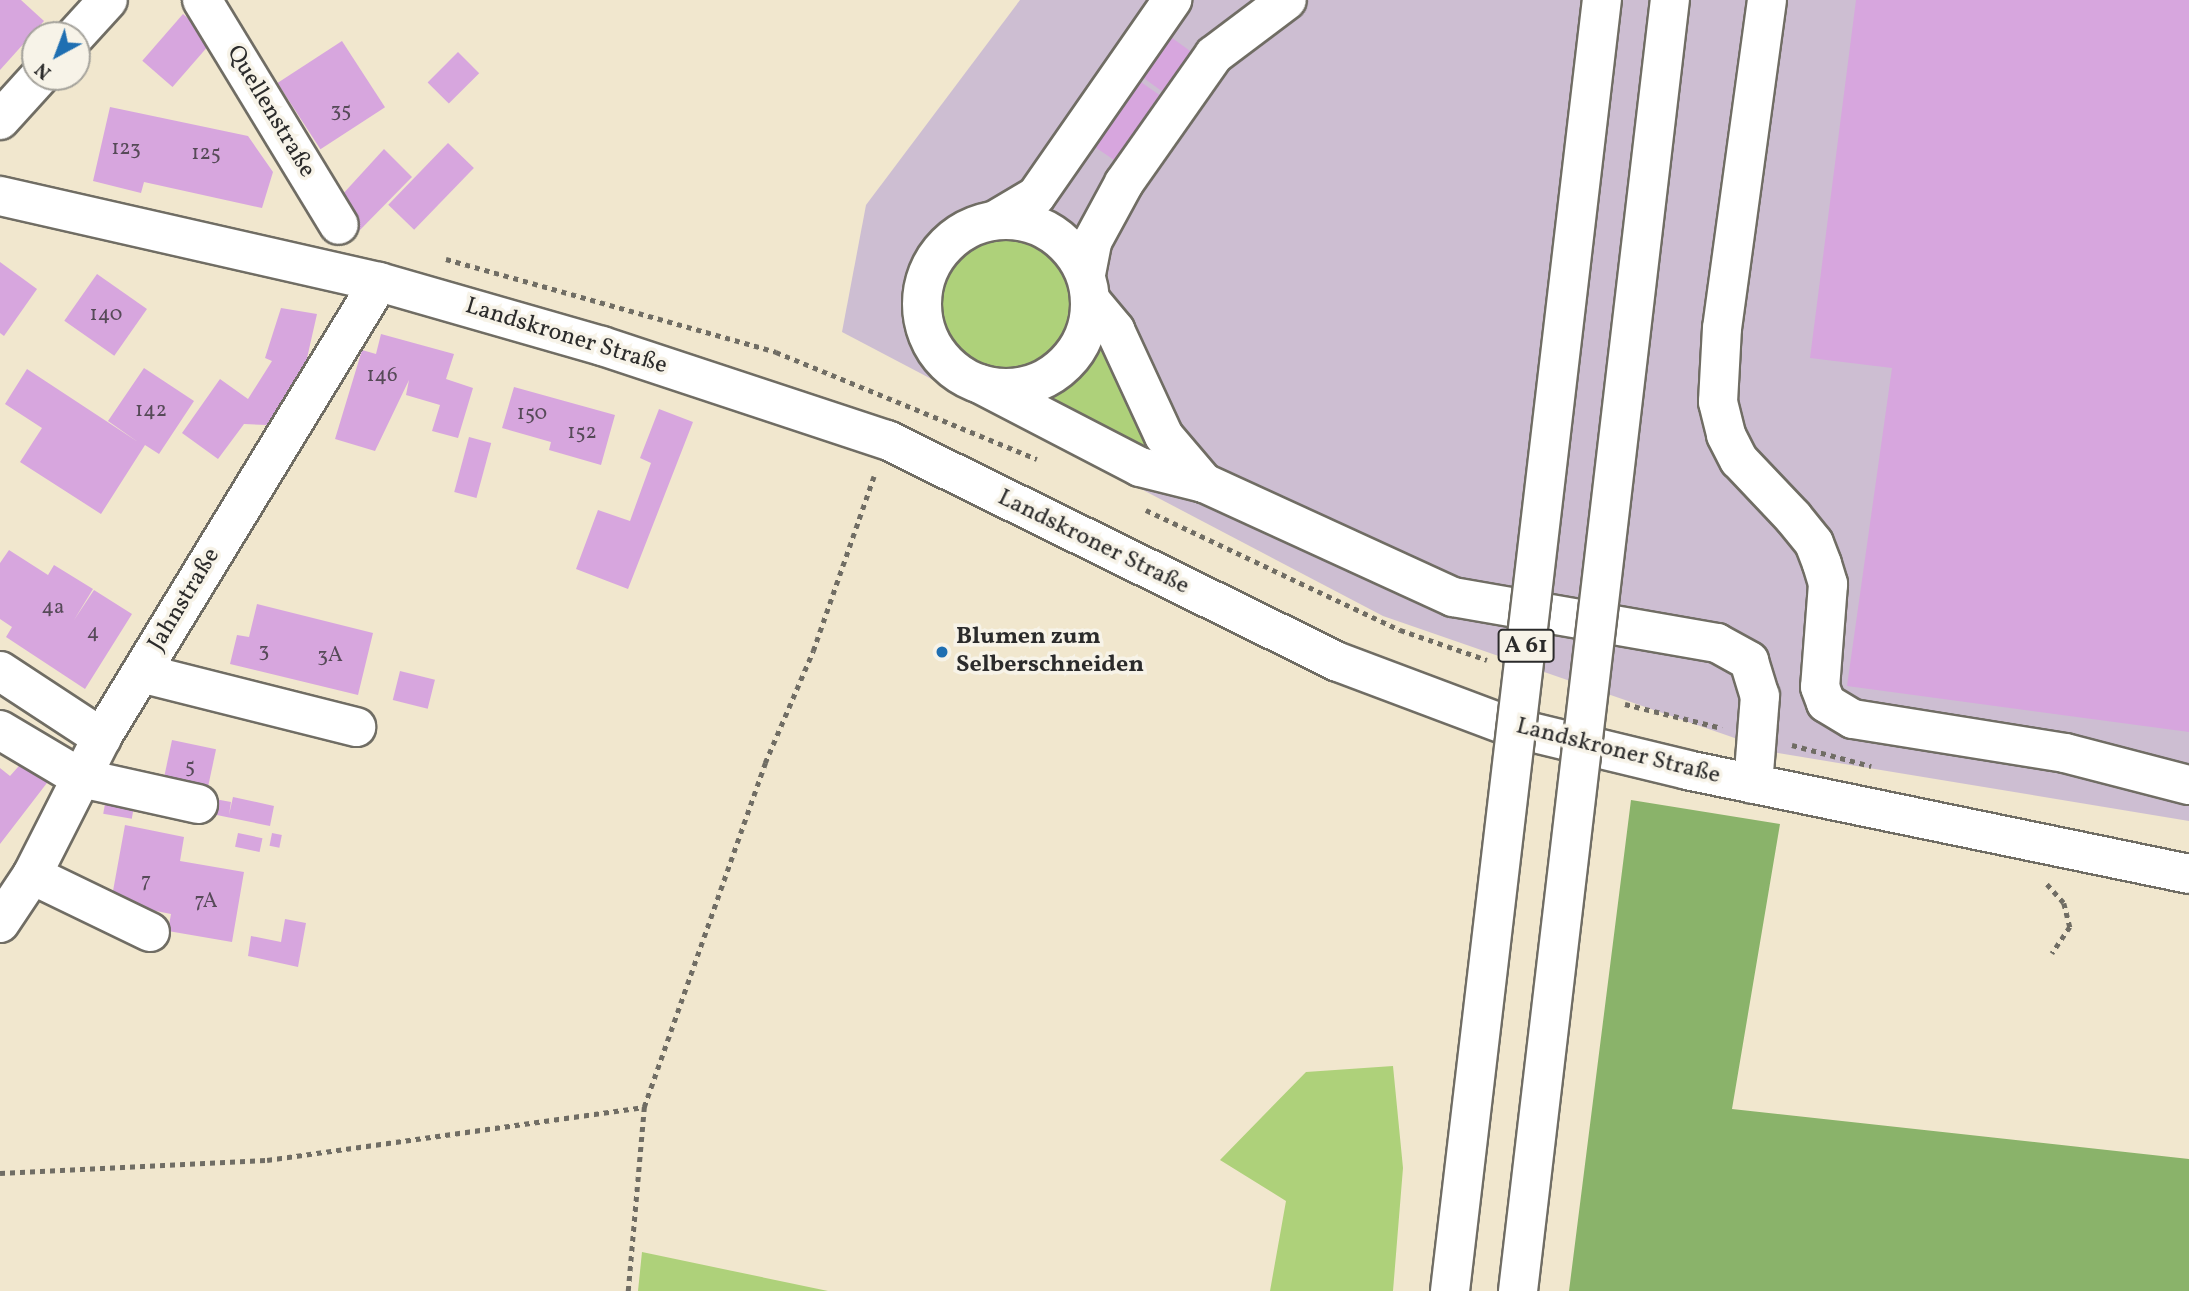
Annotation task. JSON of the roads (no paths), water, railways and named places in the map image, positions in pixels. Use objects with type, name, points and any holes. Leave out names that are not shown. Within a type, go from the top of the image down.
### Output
[{"type":"main road","points":[[89,21],[108,0]]},
{"type":"main road","name":"Quellenstraße","points":[[202,0],[338,225]]},
{"type":"main road","points":[[1172,0],[1036,196],[997,219],[969,227],[945,244],[929,268],[922,297],[924,326],[937,353],[956,372],[1140,467],[1204,483],[1453,597],[1717,643],[1749,661],[1760,696],[1753,784]]},
{"type":"main road","points":[[980,384],[1020,386],[1058,372],[1076,352],[1088,328],[1092,242],[1124,183],[1214,55],[1287,0]]},
{"type":"main road","name":"A 61","points":[[1450,1291],[1602,0]]},
{"type":"main road","name":"A 61","points":[[1518,1291],[1670,0]]},
{"type":"main road","points":[[1767,0],[1722,328],[1718,402],[1726,435],[1739,460],[1814,543],[1822,564],[1828,584],[1820,687],[1826,703],[1853,719],[2066,753],[2189,785]]},
{"type":"main road","points":[[0,120],[26,91]]},
{"type":"main road","name":"Landskroner Straße","points":[[0,196],[379,282],[602,345],[887,440],[1338,662],[1514,727],[1753,784],[2189,874]]},
{"type":"main road","points":[[997,219],[1026,221],[1053,233],[1073,251],[1088,288],[1115,330],[1164,436],[1204,483]]},
{"type":"main road","name":"Jahnstraße","points":[[0,923],[32,875],[102,738],[379,282]]},
{"type":"main road","points":[[0,671],[102,738]]},
{"type":"main road","points":[[141,673],[356,727]]},
{"type":"main road","points":[[0,730],[81,778],[198,804]]},
{"type":"main road","points":[[32,875],[150,932]]},
{"type":"place","name":"Blumen zum Selberschneiden","points":[[942,652]]}]
